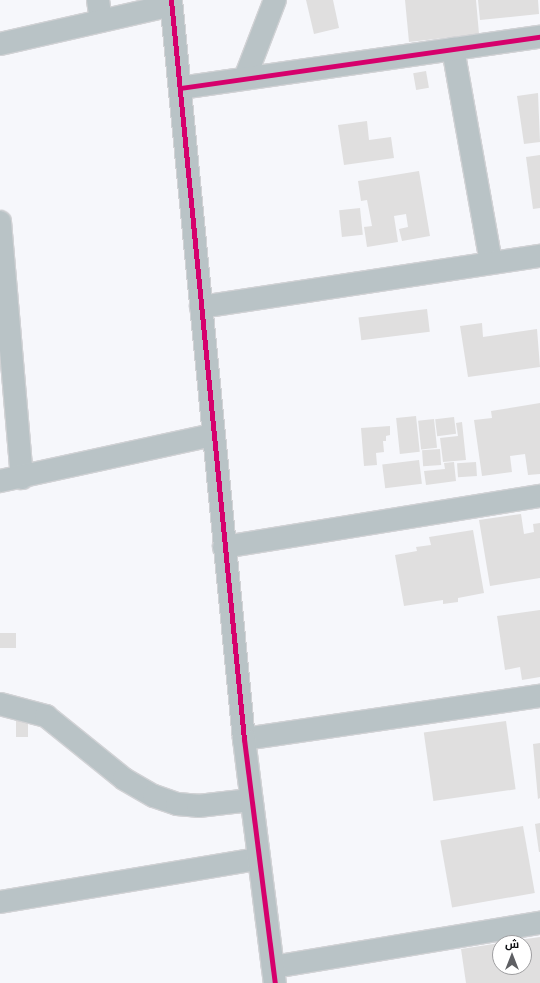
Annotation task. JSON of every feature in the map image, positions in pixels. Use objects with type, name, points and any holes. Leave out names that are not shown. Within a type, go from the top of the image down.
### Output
[{"type":"street","points":[[245,78],[275,0]]},
{"type":"street","points":[[0,44],[99,10],[171,2],[212,434],[244,739],[258,859],[274,975],[540,923]]},
{"type":"street","points":[[180,88],[540,37]]},
{"type":"street","points":[[453,49],[491,263]]},
{"type":"street","points":[[0,222],[2,275],[22,478]]},
{"type":"street","points":[[201,307],[540,256]]},
{"type":"street","points":[[0,481],[22,478],[212,434]]},
{"type":"street","points":[[224,547],[540,496]]},
{"type":"street","points":[[244,739],[540,696]]},
{"type":"street","points":[[0,704],[46,716],[124,779],[154,796],[177,804],[198,806],[251,800]]},
{"type":"street","points":[[0,902],[258,859]]},
{"type":"building","points":[[306,0],[333,0],[339,28],[314,34]]},
{"type":"building","points":[[405,0],[476,0],[479,34],[409,42]]},
{"type":"building","points":[[478,0],[538,0],[539,14],[480,20]]},
{"type":"building","points":[[426,71],[429,88],[416,90],[413,73]]},
{"type":"building","points":[[538,93],[540,142],[524,144],[517,96]]},
{"type":"building","points":[[367,121],[369,140],[391,137],[394,158],[344,165],[338,125]]},
{"type":"building","points":[[540,155],[540,208],[533,209],[526,157]]},
{"type":"building","points":[[419,171],[430,236],[402,241],[399,229],[408,227],[406,214],[394,216],[398,242],[367,247],[364,227],[372,226],[367,200],[361,201],[358,181]]},
{"type":"building","points":[[360,208],[363,235],[342,237],[339,210]]},
{"type":"building","points":[[427,309],[430,332],[361,340],[359,317]]},
{"type":"building","points":[[482,323],[483,337],[537,329],[540,367],[468,377],[460,326]]},
{"type":"building","points":[[540,403],[540,474],[528,475],[525,454],[510,456],[512,472],[482,476],[474,420],[492,418],[491,411]]},
{"type":"building","points":[[416,416],[420,452],[400,454],[396,418]]},
{"type":"building","points":[[454,417],[456,434],[437,436],[435,419]]},
{"type":"building","points":[[434,419],[437,448],[421,450],[418,421]]},
{"type":"building","points":[[462,422],[466,460],[443,462],[440,438],[458,436],[456,423]]},
{"type":"building","points":[[390,426],[390,435],[386,436],[386,441],[383,441],[384,452],[376,453],[377,465],[364,466],[361,428]]},
{"type":"building","points":[[440,449],[441,465],[423,466],[422,450]]},
{"type":"building","points":[[419,460],[422,484],[385,488],[382,465]]},
{"type":"building","points":[[454,462],[456,481],[426,485],[424,471],[445,469],[444,463]]},
{"type":"building","points":[[476,462],[477,476],[458,477],[457,463]]},
{"type":"building","points":[[521,514],[524,534],[534,532],[533,524],[540,523],[540,578],[490,586],[479,520]]},
{"type":"building","points":[[473,530],[484,593],[458,598],[458,602],[443,604],[443,600],[404,606],[395,555],[417,551],[416,547],[431,545],[429,537]]},
{"type":"building","points":[[540,610],[540,677],[522,680],[520,667],[505,670],[497,616]]},
{"type":"building","points":[[0,633],[16,633],[16,648],[0,648]]},
{"type":"building","points":[[16,713],[28,713],[28,737],[16,737]]},
{"type":"building","points":[[506,721],[516,789],[433,801],[424,733]]},
{"type":"building","points":[[540,743],[540,798],[538,799],[533,744]]},
{"type":"building","points":[[540,823],[540,852],[539,852],[535,824]]},
{"type":"building","points":[[523,826],[535,893],[452,908],[440,841]]},
{"type":"building","points":[[540,937],[540,983],[466,983],[461,949],[492,944],[492,975],[532,975],[532,938]]},
{"type":"cycle path","points":[[171,0],[244,739],[275,983]]},
{"type":"cycle path","points":[[180,88],[540,37]]}]
